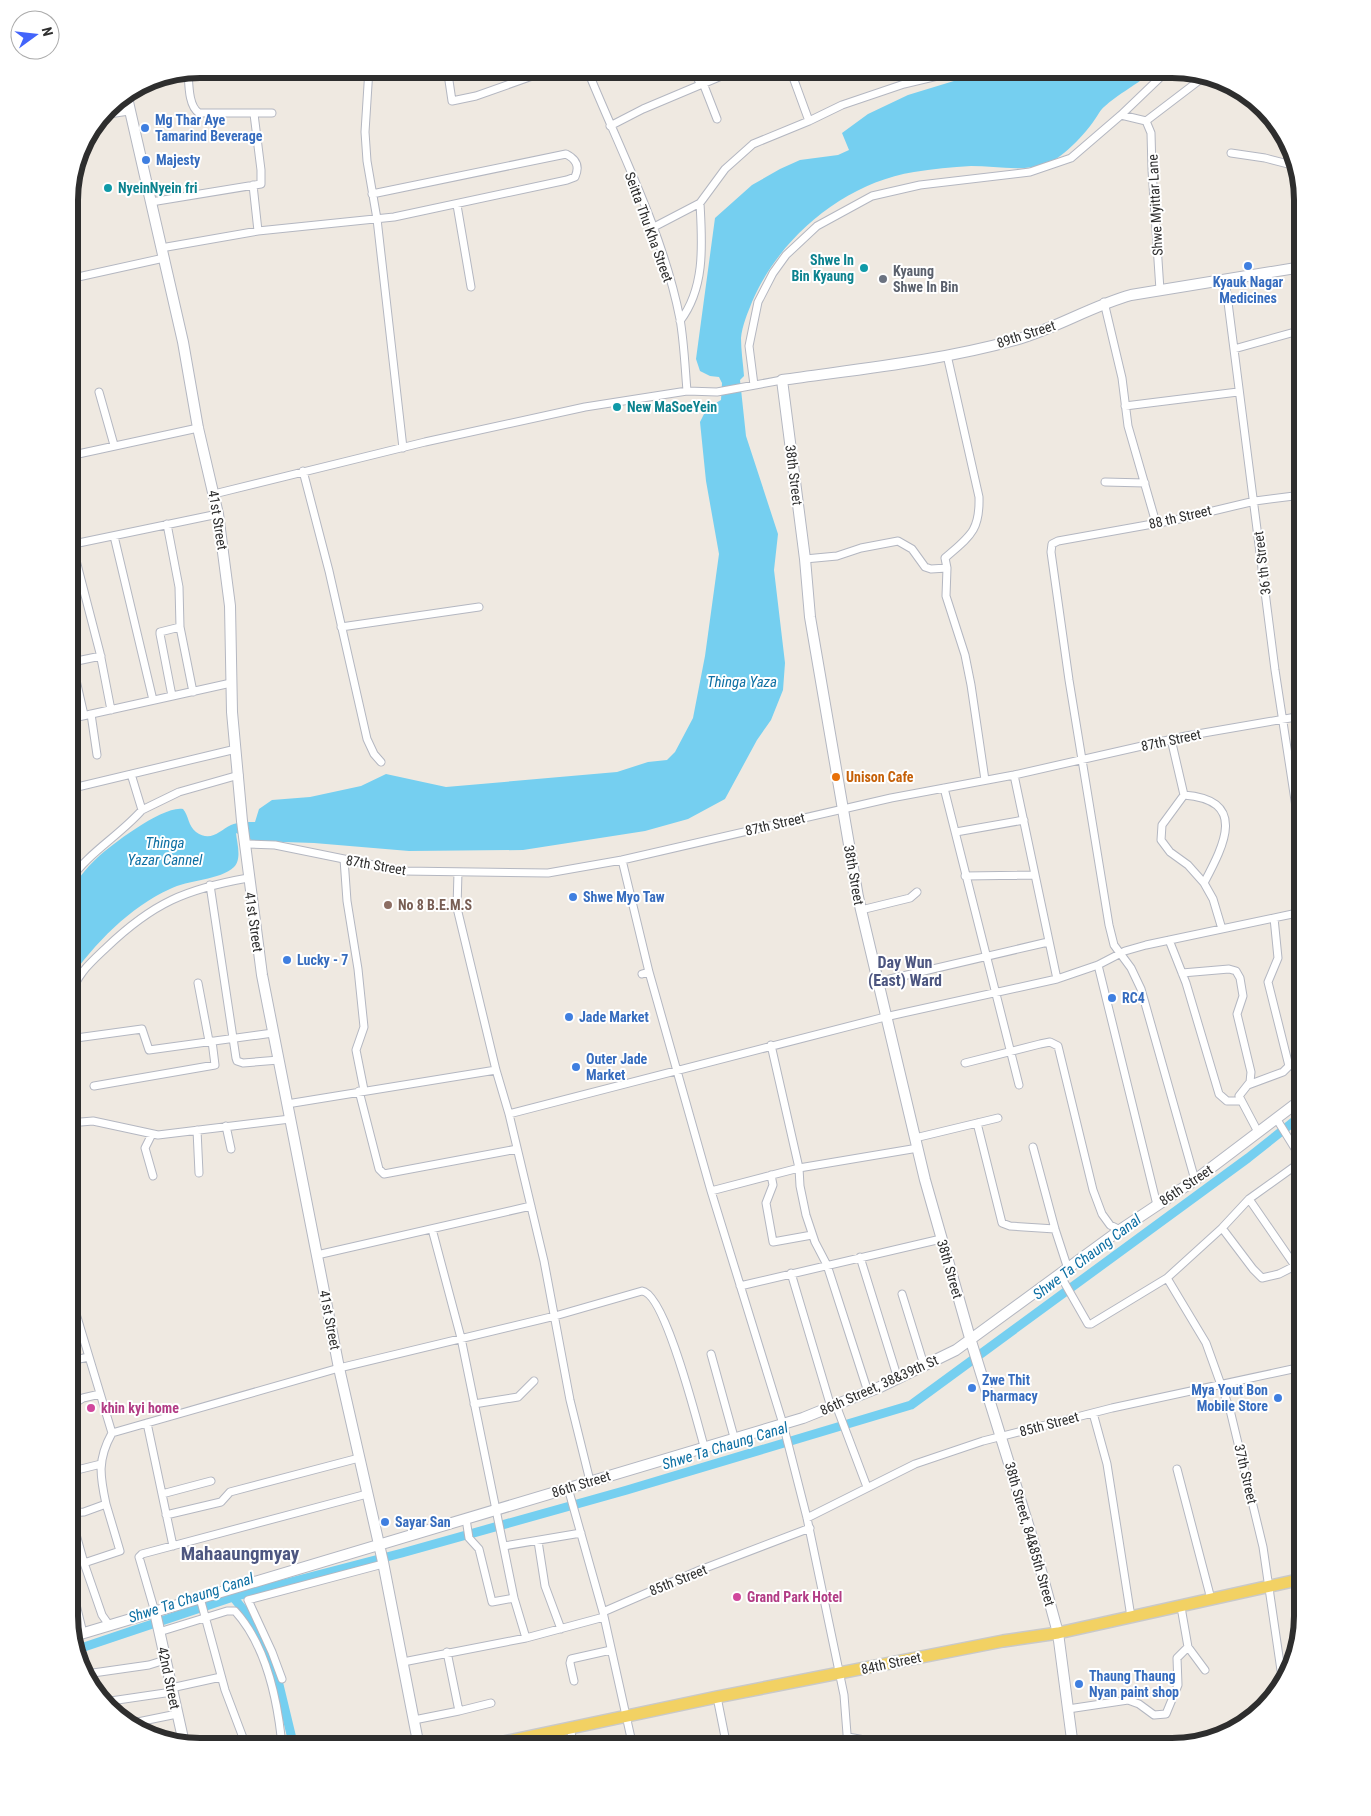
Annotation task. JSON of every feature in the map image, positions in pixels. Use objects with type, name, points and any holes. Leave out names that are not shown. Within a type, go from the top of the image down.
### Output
[{"type":"main road","name":"41st Street","points":[[127,101],[183,342],[198,428],[218,514],[230,606],[231,683],[242,822],[262,974],[339,1368],[404,1662],[417,1738]]},
{"type":"main road","name":"89th Street","points":[[782,380],[947,355],[1025,337],[1104,302],[1131,295],[1294,267]]},
{"type":"main road","name":"38th Street","points":[[782,380],[806,559],[810,617],[861,910],[916,1143],[941,1239],[978,1360]]},
{"type":"main road","name":"86th Street","points":[[970,1338],[1064,1276],[1120,1230],[1195,1180],[1258,1132],[1279,1122],[1294,1107]]},
{"type":"main road","name":"86th Street, 38&39th St","points":[[783,1425],[898,1379],[956,1350],[970,1338]]},
{"type":"main road","name":"38th Street, 84&85th Street","points":[[978,1360],[1002,1436],[1058,1633]]},
{"type":"main road","name":"86th Street","points":[[155,1615],[379,1546],[467,1524],[704,1446],[783,1425]]},
{"type":"main road","name":"84th Street","points":[[526,1738],[570,1727],[717,1697],[1002,1641],[1058,1633],[1294,1581]]},
{"type":"main road","points":[[79,1634],[155,1615]]},
{"type":"main road","name":"42nd Street","points":[[155,1615],[182,1737]]},
{"type":"main road","points":[[1058,1633],[1072,1738]]},
{"type":"street","points":[[368,78],[365,132],[372,194],[377,219],[403,448]]},
{"type":"street","points":[[448,78],[449,92],[452,101],[476,96],[527,78]]},
{"type":"street","name":"Seitta Thu Kha Street","points":[[591,78],[652,228],[680,320],[687,391]]},
{"type":"street","points":[[698,78],[717,119]]},
{"type":"street","points":[[610,126],[714,78]]},
{"type":"street","points":[[793,78],[804,112],[809,121]]},
{"type":"street","points":[[652,228],[700,203],[725,169],[741,154],[761,140],[809,121],[842,105],[925,78]]},
{"type":"street","points":[[754,384],[749,346],[758,302],[773,273],[786,255],[816,226],[863,199],[920,184],[1030,172],[1048,168],[1071,158],[1121,115],[1160,78]]},
{"type":"street","points":[[189,79],[192,104],[194,110],[198,113],[254,114],[272,112]]},
{"type":"street","points":[[1121,115],[1146,121],[1199,81]]},
{"type":"street","points":[[112,114],[129,112]]},
{"type":"street","points":[[151,202],[253,185],[261,182],[254,114]]},
{"type":"street","name":"Shwe Myittar Lane","points":[[1146,121],[1151,133],[1160,290]]},
{"type":"street","points":[[1231,153],[1288,164]]},
{"type":"street","points":[[78,277],[163,253],[258,231],[377,219],[457,205],[567,180],[575,177],[577,163],[574,158],[566,154],[467,176],[372,194]]},
{"type":"street","points":[[253,185],[258,231]]},
{"type":"street","points":[[680,320],[691,303],[698,284],[702,248],[700,203]]},
{"type":"street","points":[[457,205],[471,287]]},
{"type":"street","name":"36 th Street","points":[[1225,279],[1238,392],[1255,501],[1282,720],[1294,775]]},
{"type":"street","points":[[1104,302],[1122,378],[1128,426],[1156,523]]},
{"type":"street","points":[[1234,349],[1294,332]]},
{"type":"street","points":[[947,355],[977,482],[980,512],[979,520],[974,530],[945,558],[947,568],[946,596],[971,685],[985,780]]},
{"type":"street","name":"89th Street","points":[[214,494],[303,471],[585,407],[687,391],[717,392],[782,380]]},
{"type":"street","points":[[100,392],[114,445]]},
{"type":"street","points":[[1125,406],[1238,392]]},
{"type":"street","points":[[78,454],[198,428]]},
{"type":"street","points":[[303,471],[329,571],[367,739],[374,754],[381,762]]},
{"type":"street","points":[[1104,482],[1130,485],[1145,483]]},
{"type":"street","name":"88 th Street","points":[[1083,759],[1069,680],[1051,552],[1052,544],[1058,541],[1156,523],[1255,501],[1294,496]]},
{"type":"street","points":[[78,544],[218,514]]},
{"type":"street","points":[[167,524],[179,588],[180,627],[193,692]]},
{"type":"street","points":[[114,536],[153,700]]},
{"type":"street","points":[[806,559],[836,556],[861,548],[898,541],[912,549],[925,567],[931,569],[947,568]]},
{"type":"street","points":[[78,568],[101,656],[111,710]]},
{"type":"street","points":[[341,628],[479,607]]},
{"type":"street","points":[[172,696],[160,632],[180,627]]},
{"type":"street","points":[[78,661],[101,656]]},
{"type":"street","points":[[78,717],[231,683]]},
{"type":"street","points":[[78,685],[88,715],[97,755]]},
{"type":"street","name":"87th Street","points":[[245,843],[275,845],[403,871],[548,873],[622,860],[844,809],[1014,775],[1171,740],[1294,718]]},
{"type":"street","points":[[1171,740],[1184,795],[1162,825],[1161,840],[1170,852],[1188,865],[1204,883],[1213,899],[1222,929]]},
{"type":"street","points":[[78,787],[236,749]]},
{"type":"street","points":[[1083,759],[1109,925],[1118,954],[1131,968],[1143,996],[1195,1180]]},
{"type":"street","points":[[131,774],[142,810]]},
{"type":"street","points":[[78,870],[96,849],[122,830],[142,810],[179,792],[239,775]]},
{"type":"street","points":[[1014,775],[1057,978]]},
{"type":"street","points":[[944,788],[1019,1084]]},
{"type":"street","points":[[1184,795],[1203,798],[1218,805],[1226,821],[1224,842],[1204,883]]},
{"type":"street","points":[[956,832],[1024,820]]},
{"type":"street","points":[[344,859],[347,901],[357,960],[364,1027],[356,1050],[361,1090],[379,1169],[384,1174],[517,1149]]},
{"type":"street","points":[[622,860],[646,973],[710,1191],[790,1448],[808,1518],[839,1674],[848,1737],[854,1738]]},
{"type":"street","points":[[458,872],[456,908],[531,1206],[570,1400],[590,1482]]},
{"type":"street","points":[[966,876],[1035,875]]},
{"type":"street","points":[[78,979],[82,971],[131,924],[160,905],[189,891],[248,878]]},
{"type":"street","points":[[210,885],[236,1058],[239,1063],[279,1060]]},
{"type":"street","points":[[861,910],[910,898],[917,892]]},
{"type":"street","points":[[509,1114],[885,1017],[1057,978],[1098,965],[1118,954],[1169,940],[1294,914]]},
{"type":"street","points":[[1247,1086],[1283,1072],[1289,1066],[1268,982],[1278,958],[1274,918]]},
{"type":"street","points":[[1169,940],[1182,973],[1219,1094],[1227,1101],[1241,1101]]},
{"type":"street","points":[[877,982],[1048,942]]},
{"type":"street","points":[[1098,965],[1157,1205]]},
{"type":"street","points":[[1182,973],[1230,970],[1238,974],[1243,996],[1237,1014],[1251,1072],[1247,1086],[1240,1094],[1241,1101],[1258,1132]]},
{"type":"street","points":[[94,1086],[215,1065],[198,983]]},
{"type":"street","points":[[78,1038],[138,1029],[143,1030],[149,1050],[274,1032]]},
{"type":"street","points":[[965,1063],[1010,1050],[1050,1042],[1058,1046],[1092,1190],[1102,1214],[1110,1225],[1120,1230]]},
{"type":"street","points":[[771,1046],[812,1235],[827,1265],[868,1392]]},
{"type":"street","points":[[287,1104],[361,1090],[496,1070]]},
{"type":"street","points":[[710,1191],[799,1168],[916,1143],[998,1118]]},
{"type":"street","points":[[78,1122],[93,1121],[152,1134],[290,1119]]},
{"type":"street","points":[[1279,1122],[1294,1148]]},
{"type":"street","points":[[977,1123],[1002,1223],[1010,1226],[1055,1229]]},
{"type":"street","points":[[226,1126],[231,1149]]},
{"type":"street","points":[[196,1130],[199,1173]]},
{"type":"street","points":[[152,1134],[145,1148],[153,1176]]},
{"type":"street","points":[[1033,1147],[1055,1229],[1064,1276],[1070,1293],[1090,1324],[1167,1278],[1222,1228],[1249,1199],[1294,1167]]},
{"type":"street","points":[[771,1175],[773,1185],[766,1203],[773,1242],[812,1235]]},
{"type":"street","points":[[1249,1199],[1294,1265]]},
{"type":"street","points":[[317,1255],[531,1206]]},
{"type":"street","points":[[1222,1228],[1262,1278],[1268,1278],[1294,1266]]},
{"type":"street","points":[[432,1229],[461,1338],[514,1598],[526,1638]]},
{"type":"street","points":[[740,1286],[941,1239]]},
{"type":"street","points":[[860,1257],[898,1379]]},
{"type":"street","points":[[791,1273],[834,1406],[867,1487]]},
{"type":"street","name":"37th Street","points":[[1167,1278],[1206,1343],[1221,1383],[1245,1467],[1269,1587],[1281,1671]]},
{"type":"street","points":[[84,1563],[120,1551],[106,1504],[100,1475],[105,1445],[112,1433],[339,1368],[554,1316],[647,1291],[662,1316],[672,1341],[686,1381],[704,1446]]},
{"type":"street","points":[[902,1294],[924,1365]]},
{"type":"street","points":[[78,1317],[112,1433]]},
{"type":"street","points":[[711,1354],[734,1437]]},
{"type":"street","points":[[78,1359],[89,1357]]},
{"type":"street","name":"85th Street","points":[[808,1518],[867,1487],[938,1455],[1002,1436],[1093,1413],[1221,1383],[1294,1369]]},
{"type":"street","points":[[474,1404],[518,1397],[534,1381]]},
{"type":"street","points":[[78,1401],[100,1394]]},
{"type":"street","points":[[1093,1413],[1107,1464],[1131,1617]]},
{"type":"street","points":[[147,1423],[173,1546]]},
{"type":"street","points":[[166,1515],[221,1502],[230,1492],[359,1458]]},
{"type":"street","points":[[78,1470],[101,1464]]},
{"type":"street","points":[[1177,1469],[1211,1599]]},
{"type":"street","points":[[162,1494],[212,1481]]},
{"type":"street","points":[[569,1492],[603,1615],[631,1738]]},
{"type":"street","points":[[155,1615],[139,1557],[142,1554],[367,1494]]},
{"type":"street","points":[[78,1512],[106,1504]]},
{"type":"street","points":[[467,1524],[469,1538],[480,1549],[492,1602],[514,1598]]},
{"type":"street","name":"85th Street","points":[[404,1662],[447,1652],[526,1638],[561,1629],[603,1615],[692,1573],[810,1528]]},
{"type":"street","points":[[504,1546],[581,1533]]},
{"type":"street","points":[[538,1541],[545,1586],[561,1629]]},
{"type":"street","points":[[78,1543],[102,1615],[109,1626]]},
{"type":"street","points":[[282,1679],[248,1600],[383,1563]]},
{"type":"street","points":[[201,1601],[221,1676],[243,1738]]},
{"type":"street","points":[[1181,1607],[1188,1647],[1205,1670]]},
{"type":"street","points":[[159,1631],[232,1610],[250,1630],[269,1678],[279,1716],[281,1736]]},
{"type":"street","points":[[1068,1709],[1128,1700],[1139,1704],[1154,1715],[1163,1715],[1168,1711],[1178,1685],[1177,1658],[1188,1647]]},
{"type":"street","points":[[574,1681],[570,1662],[572,1659],[611,1650]]},
{"type":"street","points":[[447,1652],[459,1711]]},
{"type":"street","points":[[91,1673],[149,1665],[165,1660]]},
{"type":"street","points":[[112,1701],[171,1690],[221,1676]]},
{"type":"street","points":[[717,1697],[725,1738]]},
{"type":"street","points":[[414,1720],[492,1703]]},
{"type":"street","points":[[138,1722],[176,1714]]},
{"type":"street","points":[[570,1727],[572,1738]]},
{"type":"water","points":[[964,78],[1144,78],[1109,102],[1076,142],[1061,155],[1046,164],[1028,168],[971,166],[942,168],[888,178],[863,188],[839,201],[817,217],[779,256],[764,278],[745,319],[741,338],[744,376],[740,380],[746,436],[778,534],[774,570],[785,663],[783,690],[771,720],[757,740],[725,799],[688,819],[645,831],[523,850],[409,851],[314,843],[254,841],[236,833],[238,860],[234,867],[221,875],[177,886],[141,906],[101,940],[78,967],[78,880],[93,862],[126,835],[151,819],[174,809],[183,809],[193,830],[201,835],[211,836],[234,824],[255,822],[259,809],[272,800],[310,797],[361,786],[386,774],[446,787],[617,772],[648,762],[667,760],[675,752],[693,718],[705,656],[719,554],[706,481],[700,422],[707,408],[721,400],[722,383],[719,377],[710,376],[700,371],[696,359],[715,218],[752,185],[780,169],[800,160],[838,155],[849,150],[842,133],[868,114],[908,95]]},
{"type":"waterway","name":"Shwe Ta Chaung Canal","points":[[82,1648],[233,1597],[402,1553],[627,1490],[911,1405],[1248,1158],[1294,1121]]},
{"type":"waterway","points":[[233,1597],[256,1625],[275,1668],[292,1738]]},
{"type":"place","name":"Mg Thar Aye Tamarind Beverage","points":[[145,128]]},
{"type":"place","name":"Majesty","points":[[146,160]]},
{"type":"place","name":"NyeinNyein fri","points":[[108,188]]},
{"type":"place","name":"Kyauk Nagar Medicines","points":[[1248,266]]},
{"type":"place","name":"Shwe In Bin Kyaung","points":[[864,268]]},
{"type":"place","name":"Kyaung Shwe In Bin","points":[[883,279]]},
{"type":"place","name":"New MaSoeYein","points":[[617,407]]},
{"type":"place","name":"Unison Cafe","points":[[836,777]]},
{"type":"place","name":"Shwe Myo Taw","points":[[573,897]]},
{"type":"place","name":"No 8 B.E.M.S","points":[[388,905]]},
{"type":"place","name":"Lucky - 7","points":[[287,960]]},
{"type":"place","name":"RC4","points":[[1112,998]]},
{"type":"place","name":"Jade Market","points":[[569,1017]]},
{"type":"place","name":"Outer Jade Market","points":[[576,1067]]},
{"type":"place","name":"Zwe Thit Pharmacy","points":[[972,1388]]},
{"type":"place","name":"Mya Yout Bon Mobile Store","points":[[1278,1398]]},
{"type":"place","name":"khin kyi home","points":[[91,1408]]},
{"type":"place","name":"Sayar San","points":[[385,1522]]},
{"type":"place","name":"Grand Park Hotel","points":[[737,1597]]},
{"type":"place","name":"Thaung Thaung Nyan paint shop","points":[[1079,1684]]},
{"type":"district","name":"Day Wun (East) Ward","points":[[905,971]]},
{"type":"district","name":"Mahaaungmyay","points":[[240,1553]]},
{"type":"water label","name":"Thinga Yaza","points":[[742,682]]},
{"type":"water label","name":"Thinga Yazar Cannel","points":[[165,852]]}]
